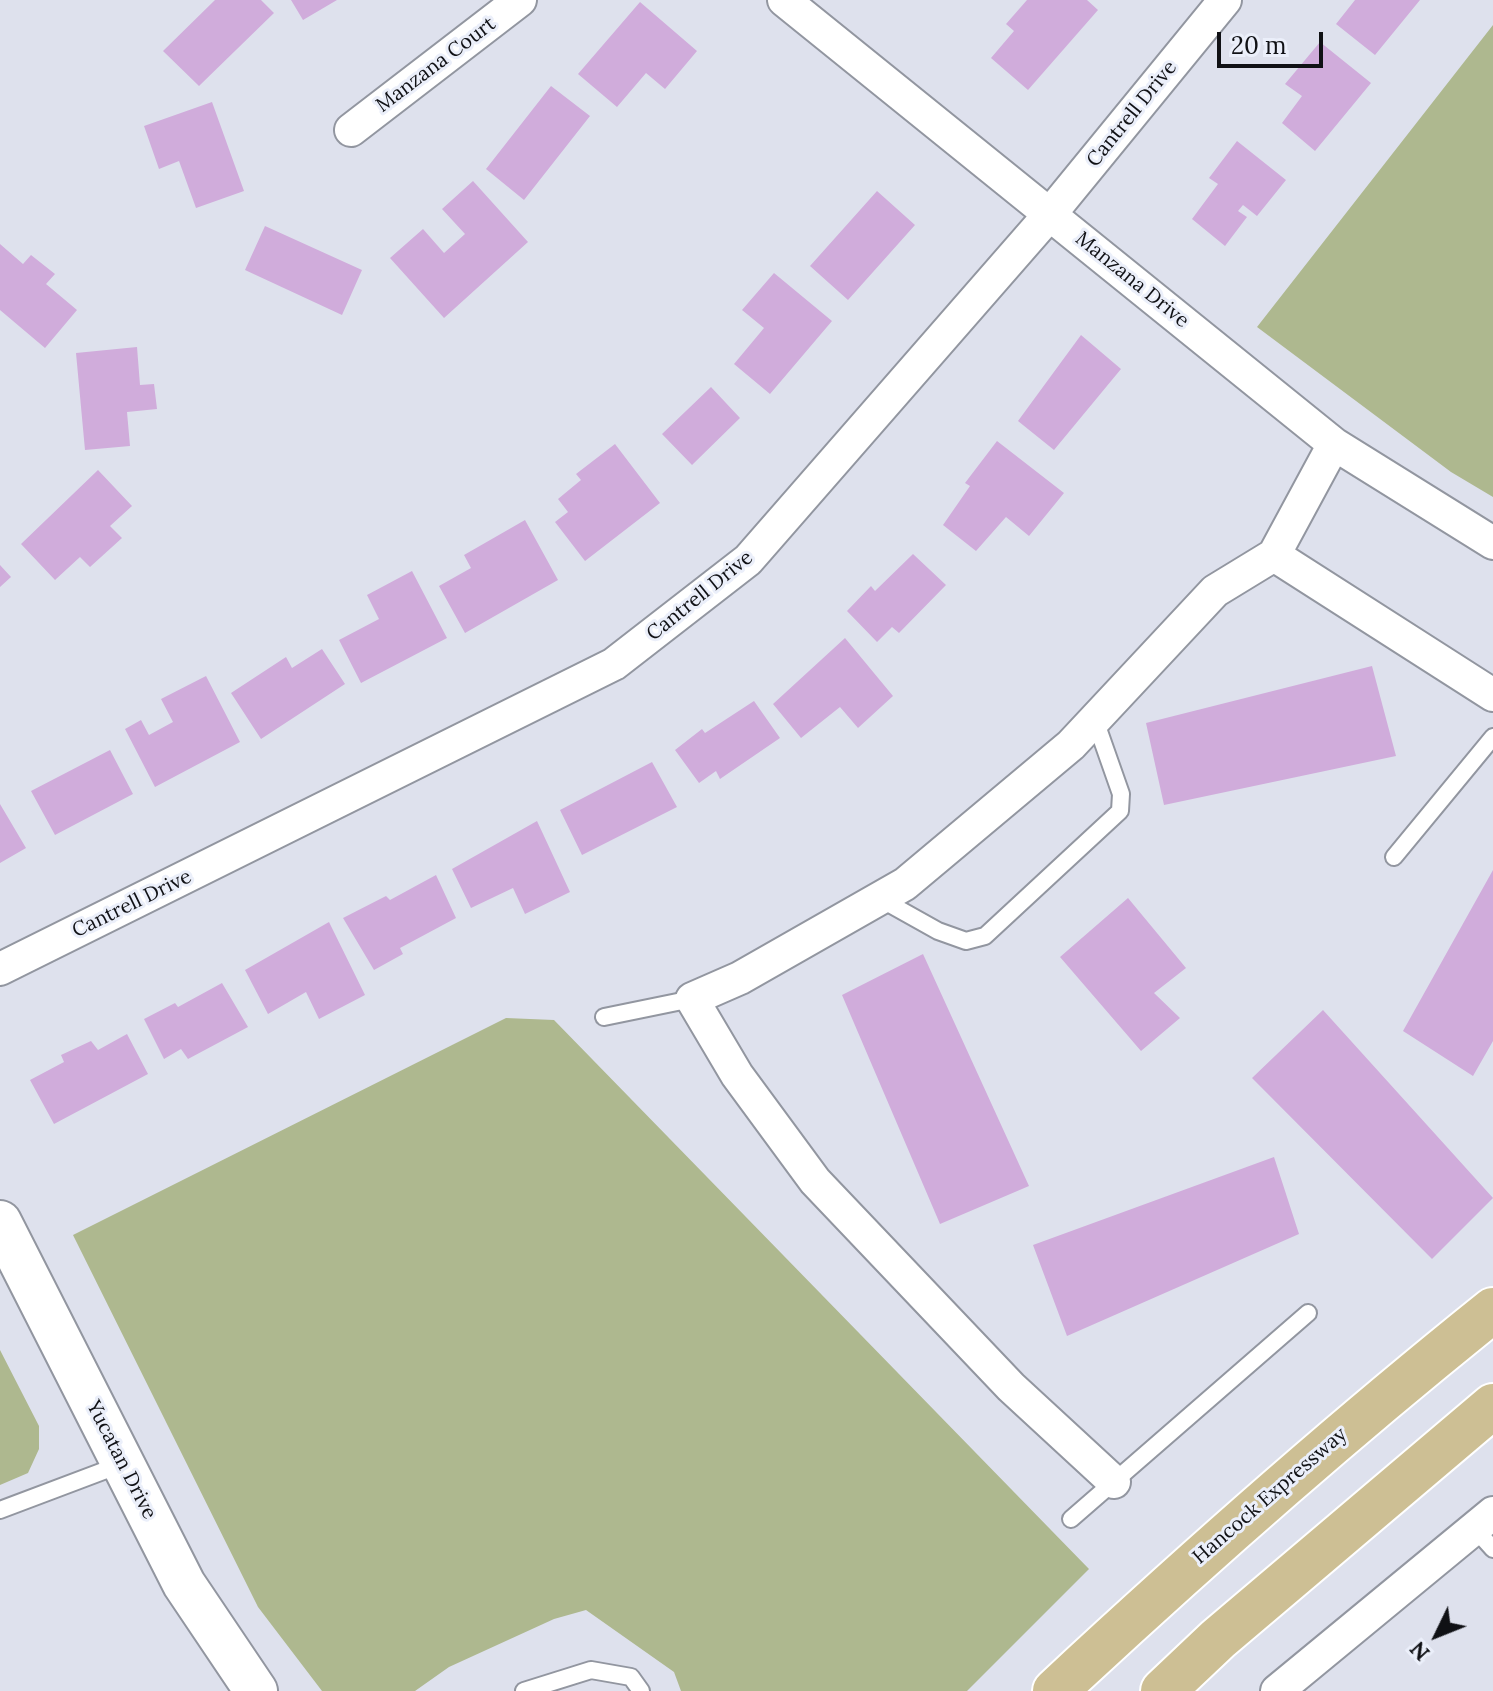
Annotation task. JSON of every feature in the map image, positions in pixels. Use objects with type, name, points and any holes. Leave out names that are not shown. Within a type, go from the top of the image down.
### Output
[{"type":"main road","name":"Hancock Expressway","points":[[1055,1691],[1180,1575],[1324,1449],[1493,1310]]},
{"type":"main road","points":[[1163,1691],[1218,1639],[1493,1406]]},
{"type":"street","name":"Manzana Court","points":[[351,130],[520,0]]},
{"type":"street","name":"Manzana Drive","points":[[784,0],[1334,444],[1493,543]]},
{"type":"street","name":"Cantrell Drive","points":[[0,969],[614,664],[748,560],[1050,214],[1225,0]]},
{"type":"street","points":[[1114,1482],[1011,1387],[815,1181],[737,1075],[692,999],[740,978],[905,884],[1071,745],[1215,591],[1274,555],[1334,444]]},
{"type":"street","points":[[1274,555],[1493,695]]},
{"type":"street","name":"Yucatan Drive","points":[[0,1222],[184,1584],[256,1691]]},
{"type":"street","points":[[1277,1691],[1487,1530]]},
{"type":"lane","points":[[879,898],[938,931],[966,941],[985,936],[1120,811],[1121,794],[1095,720]]},
{"type":"lane","points":[[1394,857],[1493,737]]},
{"type":"lane","points":[[604,1017],[692,999]]},
{"type":"lane","points":[[1071,1519],[1308,1313]]},
{"type":"lane","points":[[0,1510],[123,1463]]},
{"type":"lane","points":[[524,1691],[591,1670],[631,1677],[641,1691]]},
{"type":"green space","points":[[1493,25],[1493,497],[1451,472],[1257,327]]},
{"type":"green space","points":[[506,1018],[554,1020],[1089,1569],[967,1691],[681,1691],[674,1672],[586,1610],[554,1619],[449,1667],[415,1691],[322,1691],[258,1607],[73,1235]]},
{"type":"green space","points":[[0,1350],[39,1426],[39,1449],[28,1473],[0,1485]]},
{"type":"building","points":[[215,0],[261,0],[274,13],[199,86],[163,51]]},
{"type":"building","points":[[291,0],[337,0],[303,20]]},
{"type":"building","points":[[1027,0],[1087,0],[1098,10],[1028,90],[991,58],[1014,31],[1006,24]]},
{"type":"building","points":[[1355,0],[1420,0],[1375,55],[1336,24]]},
{"type":"building","points":[[640,2],[697,51],[665,89],[646,73],[617,107],[578,74]]},
{"type":"building","points":[[1320,42],[1371,83],[1315,151],[1282,123],[1302,96],[1285,84]]},
{"type":"building","points":[[551,86],[590,116],[524,200],[486,169]]},
{"type":"building","points":[[212,102],[244,191],[196,208],[179,161],[159,169],[144,126]]},
{"type":"building","points":[[1237,141],[1286,180],[1257,216],[1243,205],[1238,211],[1247,217],[1225,246],[1192,219],[1218,184],[1209,178]]},
{"type":"building","points":[[473,181],[528,242],[444,318],[390,258],[423,229],[444,253],[465,234],[442,209]]},
{"type":"building","points":[[877,191],[915,225],[848,300],[810,266]]},
{"type":"building","points":[[265,226],[362,270],[342,315],[245,270]]},
{"type":"building","points":[[0,244],[23,264],[31,255],[55,274],[46,284],[77,310],[45,348],[0,310]]},
{"type":"building","points":[[774,273],[832,321],[770,394],[734,364],[764,328],[742,310]]},
{"type":"building","points":[[1081,335],[1121,369],[1054,450],[1018,421]]},
{"type":"building","points":[[137,347],[140,385],[154,384],[157,409],[127,412],[130,446],[85,450],[76,353]]},
{"type":"building","points":[[711,387],[740,418],[692,465],[662,434]]},
{"type":"building","points":[[997,441],[1064,493],[1029,536],[1006,517],[976,551],[943,525],[970,486],[965,483]]},
{"type":"building","points":[[615,444],[660,503],[585,561],[555,522],[568,512],[558,499],[581,480],[576,474]]},
{"type":"building","points":[[98,470],[132,506],[110,526],[122,538],[90,567],[80,557],[55,580],[21,544]]},
{"type":"building","points":[[525,520],[558,580],[465,633],[439,586],[471,568],[464,555]]},
{"type":"building","points":[[913,554],[946,585],[899,633],[892,627],[877,642],[847,611],[871,586],[875,591]]},
{"type":"building","points":[[0,565],[11,577],[0,587]]},
{"type":"building","points":[[412,571],[447,638],[361,683],[339,640],[379,619],[367,595]]},
{"type":"building","points":[[845,638],[893,696],[858,728],[840,707],[801,738],[773,704]]},
{"type":"building","points":[[322,649],[345,684],[261,739],[231,693],[286,657],[292,668]]},
{"type":"building","points":[[1372,666],[1396,756],[1164,805],[1146,723]]},
{"type":"building","points":[[206,676],[240,742],[155,787],[125,729],[141,720],[149,735],[173,722],[161,699]]},
{"type":"building","points":[[754,701],[780,738],[720,779],[716,771],[699,783],[675,750],[702,729],[705,733]]},
{"type":"building","points":[[110,750],[133,794],[55,835],[31,791]]},
{"type":"building","points":[[652,762],[677,807],[582,855],[560,810]]},
{"type":"building","points":[[0,804],[26,848],[0,863]]},
{"type":"building","points":[[537,821],[570,892],[525,914],[513,888],[471,908],[452,869]]},
{"type":"building","points":[[1493,870],[1493,1041],[1473,1076],[1403,1031]]},
{"type":"building","points":[[436,875],[456,918],[400,948],[403,954],[374,970],[343,918],[386,896],[390,900]]},
{"type":"building","points":[[1128,898],[1186,968],[1154,993],[1180,1018],[1141,1051],[1060,957]]},
{"type":"building","points":[[329,922],[365,995],[319,1019],[306,992],[268,1014],[245,970]]},
{"type":"building","points":[[923,954],[1029,1186],[940,1224],[842,995]]},
{"type":"building","points":[[222,983],[248,1027],[188,1059],[181,1049],[164,1059],[144,1019],[175,1003],[178,1007]]},
{"type":"building","points":[[1323,1010],[1493,1198],[1432,1259],[1252,1078]]},
{"type":"building","points":[[127,1034],[148,1074],[54,1124],[30,1080],[64,1062],[61,1055],[91,1041],[98,1050]]},
{"type":"building","points":[[1274,1157],[1299,1234],[1067,1336],[1033,1245]]}]
